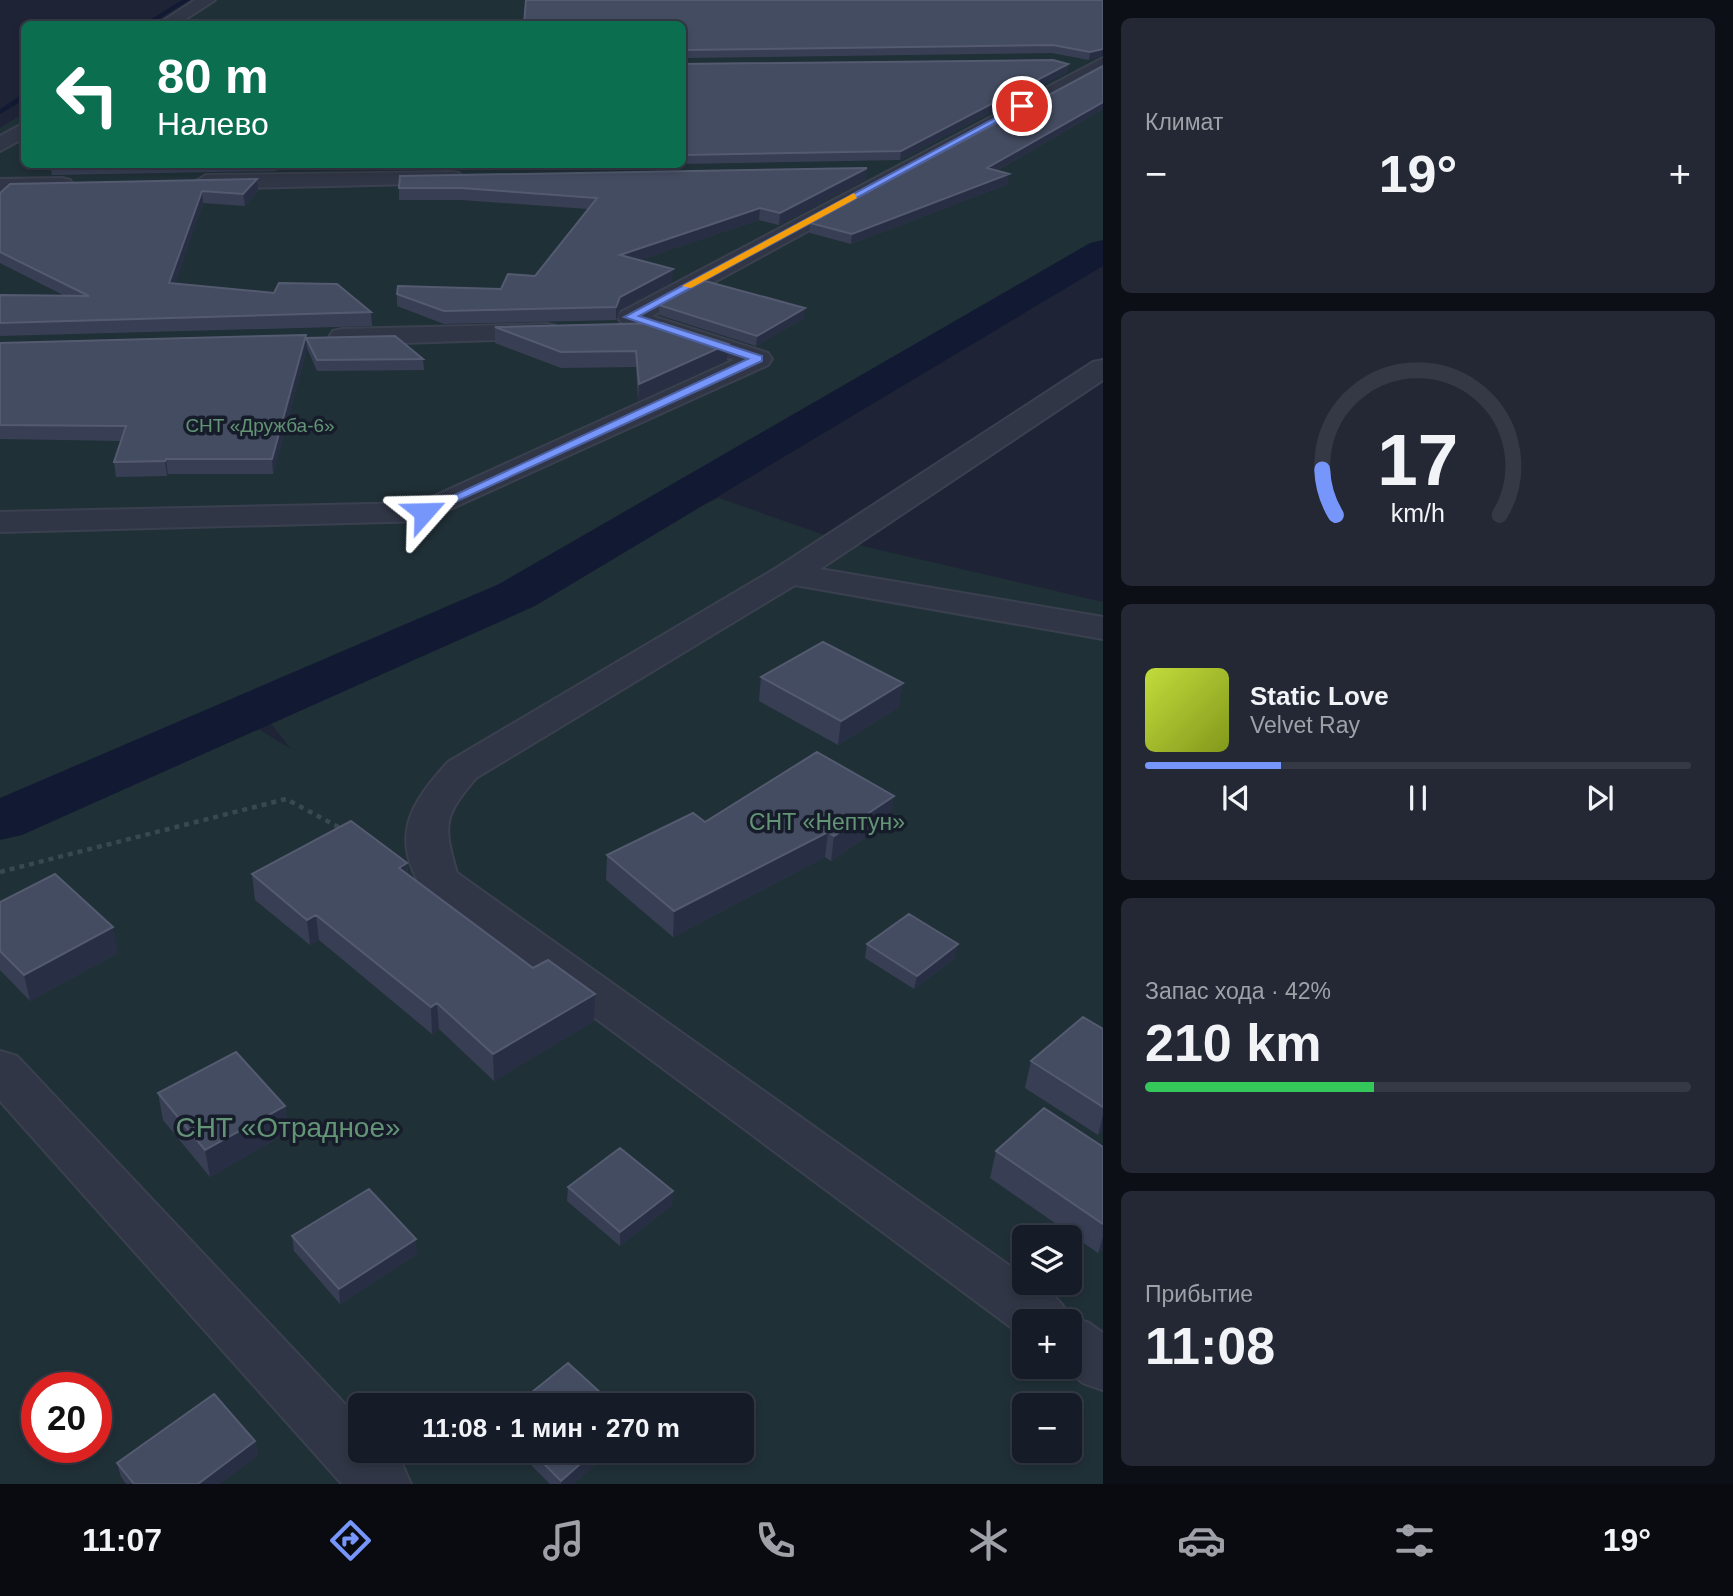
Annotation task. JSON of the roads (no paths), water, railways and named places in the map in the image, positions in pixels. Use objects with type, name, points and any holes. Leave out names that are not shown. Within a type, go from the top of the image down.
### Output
[{"type":"street","points":[[172,21],[207,0]]},
{"type":"street","points":[[195,21],[228,0]]},
{"type":"street","points":[[1066,64],[1098,66]]},
{"type":"street","points":[[0,522],[424,512],[758,359],[630,317],[1098,66]]},
{"type":"street","points":[[0,128],[21,115]]},
{"type":"street","points":[[0,145],[21,131]]},
{"type":"street","points":[[862,170],[904,169]]},
{"type":"street","points":[[181,183],[473,177]]},
{"type":"street","points":[[0,186],[83,184]]},
{"type":"street","points":[[613,331],[668,329]]},
{"type":"street","points":[[320,338],[571,332]]},
{"type":"street","points":[[1028,1309],[438,880],[425,835],[436,800],[462,770],[790,574],[1103,368]]},
{"type":"street","points":[[790,574],[1103,628]]},
{"type":"street","points":[[0,1069],[381,1484]]},
{"type":"street","points":[[1082,1350],[1103,1365]]},
{"type":"waterway","points":[[151,21],[187,0]]},
{"type":"waterway","points":[[0,112],[21,99]]},
{"type":"waterway","points":[[0,821],[517,595],[1103,251]]},
{"type":"park label","name":"СНТ «Дружба-6»","points":[[260,425]]},
{"type":"park label","name":"СНТ «Нептун»","points":[[827,822]]},
{"type":"park label","name":"СНТ «Отрадное»","points":[[288,1127]]}]
